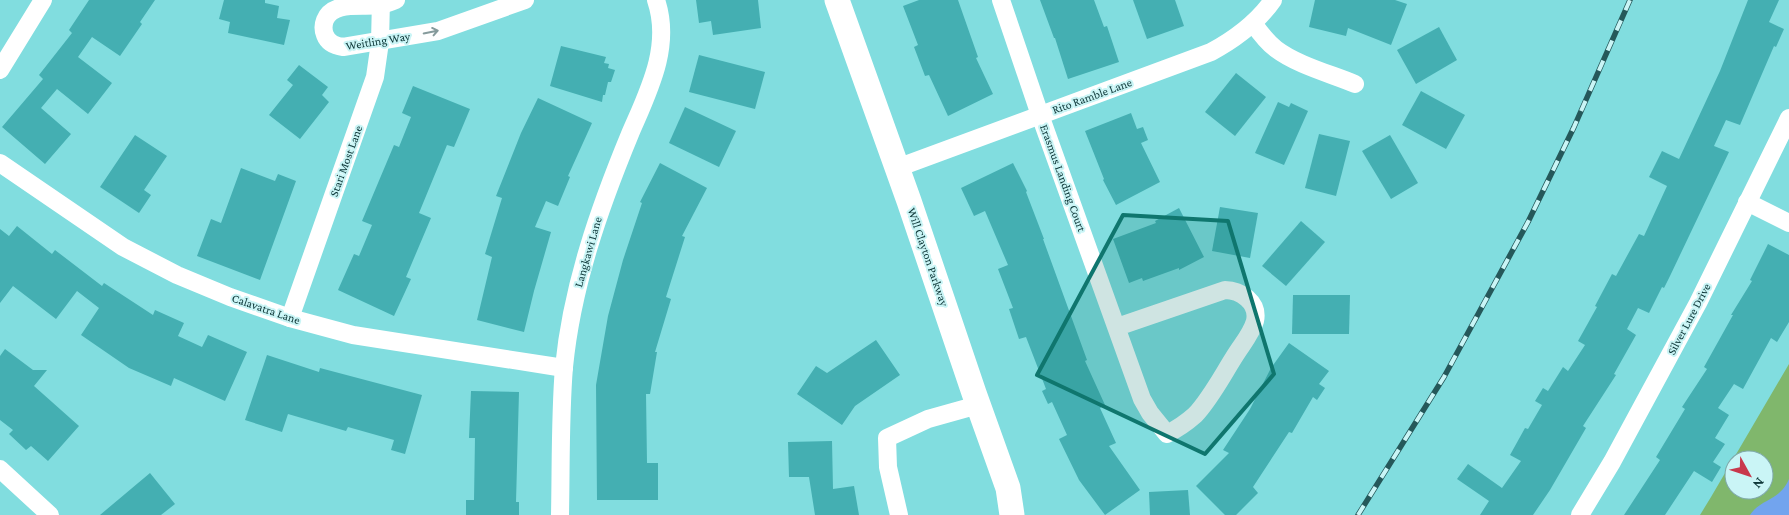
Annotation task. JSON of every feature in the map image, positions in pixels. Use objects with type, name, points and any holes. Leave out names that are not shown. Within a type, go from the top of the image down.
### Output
[{"type":"street","points":[[0,70],[43,0]]},
{"type":"street","name":"Weitling Way","points":[[386,2],[333,9],[326,15],[323,23],[323,32],[327,40],[334,46],[343,48],[438,31],[525,0]]},
{"type":"street","name":"Langkawi Lane","points":[[560,515],[564,368],[571,319],[581,270],[597,218],[653,80],[660,53],[661,32],[656,0]]},
{"type":"street","name":"Will Clayton Parkway","points":[[837,0],[1008,488],[1012,515]]},
{"type":"street","name":"Erasmus Landing Court","points":[[1001,0],[1040,115],[1116,327],[1142,398],[1150,413],[1167,434],[1183,425],[1208,398],[1252,329],[1255,315],[1247,297],[1233,290],[1224,290],[1116,327]]},
{"type":"street","name":"Rito Ramble Lane","points":[[897,168],[1212,52],[1232,40],[1252,23],[1266,10],[1273,0]]},
{"type":"street","name":"Stari Most Lane","points":[[290,318],[375,77],[386,2]]},
{"type":"street","points":[[1252,23],[1263,38],[1277,50],[1295,60],[1355,84]]},
{"type":"street","name":"Silver Lure Drive","points":[[1580,515],[1612,462],[1694,311],[1789,118]]},
{"type":"street","name":"Calavatra Lane","points":[[0,164],[123,247],[177,275],[230,297],[290,318],[353,335],[564,368]]},
{"type":"street","points":[[1747,202],[1789,223]]},
{"type":"street","points":[[899,515],[888,468],[887,438],[928,419],[978,405]]},
{"type":"street","points":[[0,469],[50,515]]},
{"type":"highlighted area","points":[[1123,215],[1228,221],[1274,374],[1205,454],[1037,375]]},
{"type":"green space","points":[[1789,364],[1789,515],[1700,515],[1724,474],[1724,500],[1774,500],[1774,450],[1738,450]]},
{"type":"water","points":[[1789,479],[1789,515],[1750,515],[1759,505],[1768,500],[1774,500],[1774,497]]},
{"type":"building","points":[[89,0],[155,0],[140,22],[142,24],[120,56],[92,37],[78,57],[112,83],[88,114],[57,89],[41,108],[71,134],[45,164],[2,127],[43,79],[39,75],[72,33],[69,30]]},
{"type":"building","points":[[224,0],[265,0],[265,3],[279,6],[277,18],[290,20],[284,45],[228,33],[230,22],[219,19]]},
{"type":"building","points":[[696,0],[758,0],[761,28],[713,35],[711,21],[699,23]]},
{"type":"building","points":[[919,0],[958,0],[978,57],[976,58],[993,94],[948,116],[929,75],[925,76],[914,47],[918,45],[903,6]]},
{"type":"building","points":[[1040,0],[1094,0],[1104,27],[1107,26],[1119,62],[1068,79]]},
{"type":"building","points":[[1133,0],[1175,0],[1184,26],[1147,39]]},
{"type":"building","points":[[1315,0],[1395,0],[1407,4],[1391,45],[1348,28],[1346,36],[1309,27]]},
{"type":"building","points":[[1748,0],[1779,0],[1769,22],[1784,29],[1776,47],[1774,46],[1740,125],[1726,120],[1714,146],[1729,152],[1664,288],[1662,287],[1649,313],[1638,308],[1627,329],[1636,335],[1614,374],[1616,375],[1583,426],[1586,428],[1550,490],[1533,515],[1480,515],[1489,501],[1457,479],[1468,464],[1502,488],[1521,461],[1510,455],[1525,428],[1528,429],[1542,405],[1535,401],[1543,388],[1548,391],[1563,367],[1568,371],[1585,345],[1578,341],[1597,307],[1595,306],[1612,274],[1616,276],[1639,234],[1644,236],[1667,186],[1649,177],[1662,151],[1679,159],[1720,71]]},
{"type":"building","points":[[1439,27],[1457,60],[1416,84],[1397,50]]},
{"type":"building","points":[[561,46],[606,57],[604,63],[609,64],[608,68],[615,70],[611,82],[608,82],[602,102],[550,86]]},
{"type":"building","points":[[699,55],[765,72],[755,109],[689,92]]},
{"type":"building","points":[[299,65],[328,87],[322,95],[329,102],[300,139],[269,115],[293,85],[287,80]]},
{"type":"building","points":[[1236,73],[1266,97],[1235,136],[1205,112]]},
{"type":"building","points":[[413,86],[470,109],[454,147],[447,145],[419,213],[431,218],[406,277],[411,279],[394,316],[338,290],[354,254],[359,256],[372,225],[362,221],[394,145],[399,147],[411,117],[402,113]]},
{"type":"building","points":[[1421,91],[1465,115],[1446,149],[1402,125]]},
{"type":"building","points":[[538,98],[592,123],[568,176],[570,177],[558,206],[546,201],[535,227],[551,232],[524,332],[477,320],[492,257],[485,254],[502,198],[496,196],[521,133]]},
{"type":"building","points":[[1278,102],[1289,107],[1291,103],[1308,111],[1284,165],[1255,153]]},
{"type":"building","points":[[685,107],[736,131],[719,167],[669,143]]},
{"type":"building","points":[[1131,113],[1137,129],[1143,127],[1148,140],[1141,143],[1160,182],[1116,205],[1103,180],[1085,131]]},
{"type":"building","points":[[1319,134],[1350,141],[1336,196],[1305,188]]},
{"type":"building","points":[[135,135],[167,156],[144,190],[151,195],[139,213],[100,187]]},
{"type":"building","points":[[1390,135],[1418,183],[1391,199],[1362,151]]},
{"type":"building","points":[[660,163],[707,188],[682,236],[685,237],[666,297],[671,299],[655,352],[657,352],[650,394],[646,394],[647,463],[658,463],[658,500],[597,500],[596,385],[608,316],[623,260],[642,203],[640,202]]},
{"type":"building","points":[[1013,163],[1027,191],[1087,360],[1085,361],[1105,405],[1100,408],[1116,443],[1109,446],[1140,490],[1105,515],[1079,480],[1059,439],[1067,435],[1052,402],[1048,404],[1042,391],[1046,389],[1026,337],[1019,339],[1009,309],[1013,308],[998,269],[1008,265],[985,211],[974,216],[961,188]]},
{"type":"building","points":[[241,168],[275,181],[278,174],[296,181],[260,280],[197,256],[211,219],[221,223]]},
{"type":"building","points":[[1220,207],[1258,213],[1250,258],[1212,251]]},
{"type":"building","points":[[1179,208],[1204,257],[1179,270],[1179,268],[1143,281],[1142,278],[1129,283],[1113,239],[1156,223],[1155,221]]},
{"type":"building","points":[[1301,221],[1325,242],[1286,286],[1262,266]]},
{"type":"building","points":[[17,226],[52,254],[55,250],[102,286],[104,283],[153,315],[155,310],[184,323],[178,336],[202,347],[208,335],[247,352],[225,401],[174,378],[171,386],[129,368],[81,335],[99,308],[77,291],[56,319],[13,286],[0,303],[0,229],[9,236]]},
{"type":"building","points":[[1768,244],[1789,255],[1789,322],[1777,342],[1771,338],[1743,389],[1734,384],[1718,408],[1729,415],[1715,438],[1725,444],[1713,462],[1721,467],[1712,482],[1694,471],[1665,515],[1624,515],[1660,460],[1656,457],[1685,409],[1682,407],[1707,369],[1704,367],[1733,315],[1731,315],[1752,281],[1750,280]]},
{"type":"building","points":[[1293,295],[1350,295],[1349,334],[1292,334]]},
{"type":"building","points":[[876,340],[900,375],[855,406],[842,425],[797,394],[816,366],[827,373]]},
{"type":"building","points":[[1289,343],[1329,371],[1319,384],[1325,388],[1317,400],[1313,397],[1292,433],[1289,432],[1253,487],[1258,493],[1236,515],[1225,515],[1196,486],[1229,453],[1223,450],[1250,409],[1271,368]]},
{"type":"building","points":[[5,349],[33,370],[47,370],[34,386],[79,426],[48,461],[31,446],[26,450],[9,434],[13,430],[0,420],[0,356]]},
{"type":"building","points":[[267,355],[319,372],[320,368],[422,395],[405,454],[391,450],[394,440],[348,427],[346,431],[288,414],[282,432],[245,420]]},
{"type":"building","points":[[471,391],[519,392],[516,502],[519,502],[519,515],[466,515],[466,500],[474,500],[475,438],[469,438]]},
{"type":"building","points":[[832,441],[833,489],[854,486],[859,515],[815,515],[809,477],[789,477],[788,442]]},
{"type":"building","points":[[150,473],[175,504],[161,515],[100,515]]},
{"type":"building","points":[[1188,490],[1190,515],[1150,515],[1149,492]]},
{"type":"railway","points":[[1358,515],[1444,377],[1528,222],[1574,127],[1630,0]]}]
